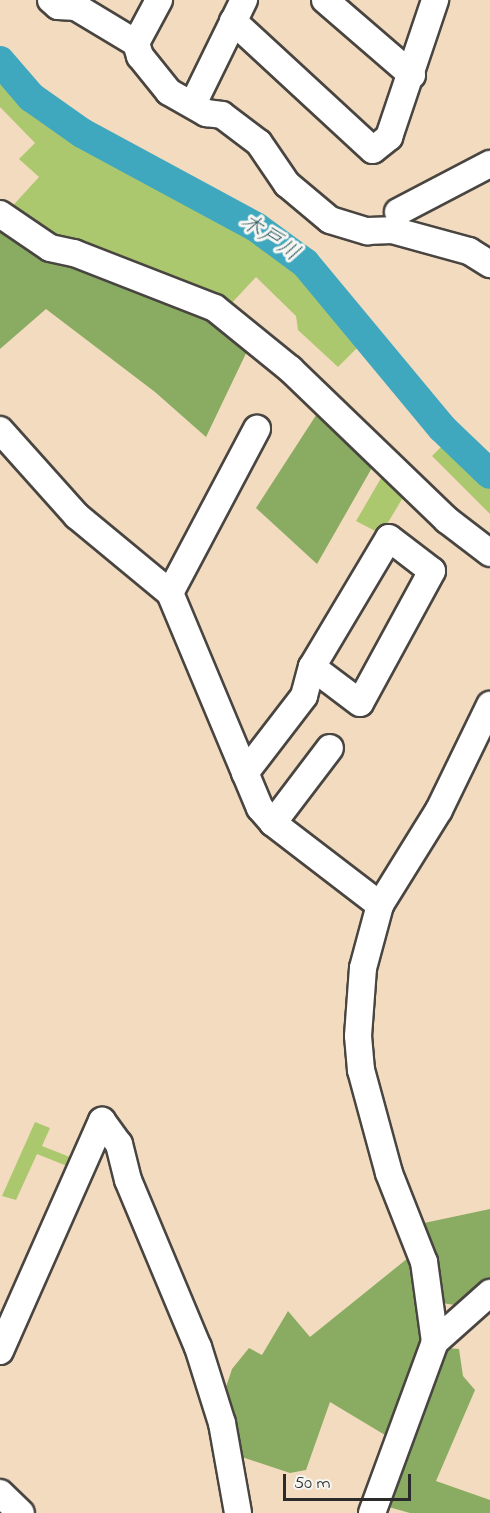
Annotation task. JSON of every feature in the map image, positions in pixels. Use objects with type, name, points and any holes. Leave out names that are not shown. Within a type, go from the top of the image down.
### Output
[{"type":"street","points":[[51,0],[58,6],[77,3],[136,43],[140,56],[169,92],[206,113],[222,115],[260,143],[287,184],[330,220],[367,231],[392,230],[487,257]]},
{"type":"street","points":[[136,43],[159,0]]},
{"type":"street","points":[[325,0],[412,75]]},
{"type":"street","points":[[193,104],[238,10],[373,150],[389,137],[412,75],[435,0]]},
{"type":"street","points":[[398,212],[490,164]]},
{"type":"street","points":[[0,214],[50,248],[215,308],[306,383],[447,520],[490,553]]},
{"type":"street","points":[[170,593],[257,429]]},
{"type":"street","points":[[0,430],[77,516],[170,593],[260,808],[273,823],[380,905]]},
{"type":"street","points":[[245,773],[304,696],[312,667],[389,538],[432,571],[360,703],[312,667]]},
{"type":"street","points":[[372,1513],[435,1342],[424,1262],[389,1173],[360,1070],[358,1036],[363,968],[380,905],[439,810],[490,705]]},
{"type":"street","points":[[273,823],[330,748]]},
{"type":"street","points":[[0,1351],[102,1121],[119,1143],[128,1180],[198,1347],[222,1423],[238,1513]]},
{"type":"street","points":[[435,1342],[490,1293]]},
{"type":"street","points":[[0,1493],[21,1513]]},
{"type":"green space","points":[[0,74],[22,102],[239,229],[301,272],[359,346],[338,367],[298,330],[296,316],[256,277],[228,307],[74,249],[7,212],[39,177],[19,159],[35,143],[0,107]]},
{"type":"green space","points":[[0,220],[208,315],[250,345],[206,437],[155,392],[46,309],[0,349]]},
{"type":"green space","points":[[322,406],[377,459],[317,564],[256,508]]},
{"type":"green space","points":[[449,439],[490,481],[490,514],[432,456]]},
{"type":"green space","points":[[384,473],[407,491],[381,534],[356,521]]},
{"type":"green space","points":[[35,1122],[50,1128],[42,1146],[75,1159],[72,1168],[37,1154],[16,1200],[2,1196]]},
{"type":"green space","points":[[490,1209],[490,1288],[463,1306],[433,1302],[410,1226]]},
{"type":"green space","points":[[408,1258],[429,1329],[390,1438],[330,1402],[306,1470],[290,1473],[236,1455],[223,1396],[232,1369],[249,1348],[262,1355],[288,1311],[310,1337]]},
{"type":"green space","points":[[434,1347],[459,1349],[463,1376],[475,1390],[436,1481],[490,1500],[490,1513],[410,1513],[385,1506]]},
{"type":"waterway","name":"木戸川","points":[[0,61],[31,97],[82,133],[256,227],[305,263],[442,428],[490,474]]}]
